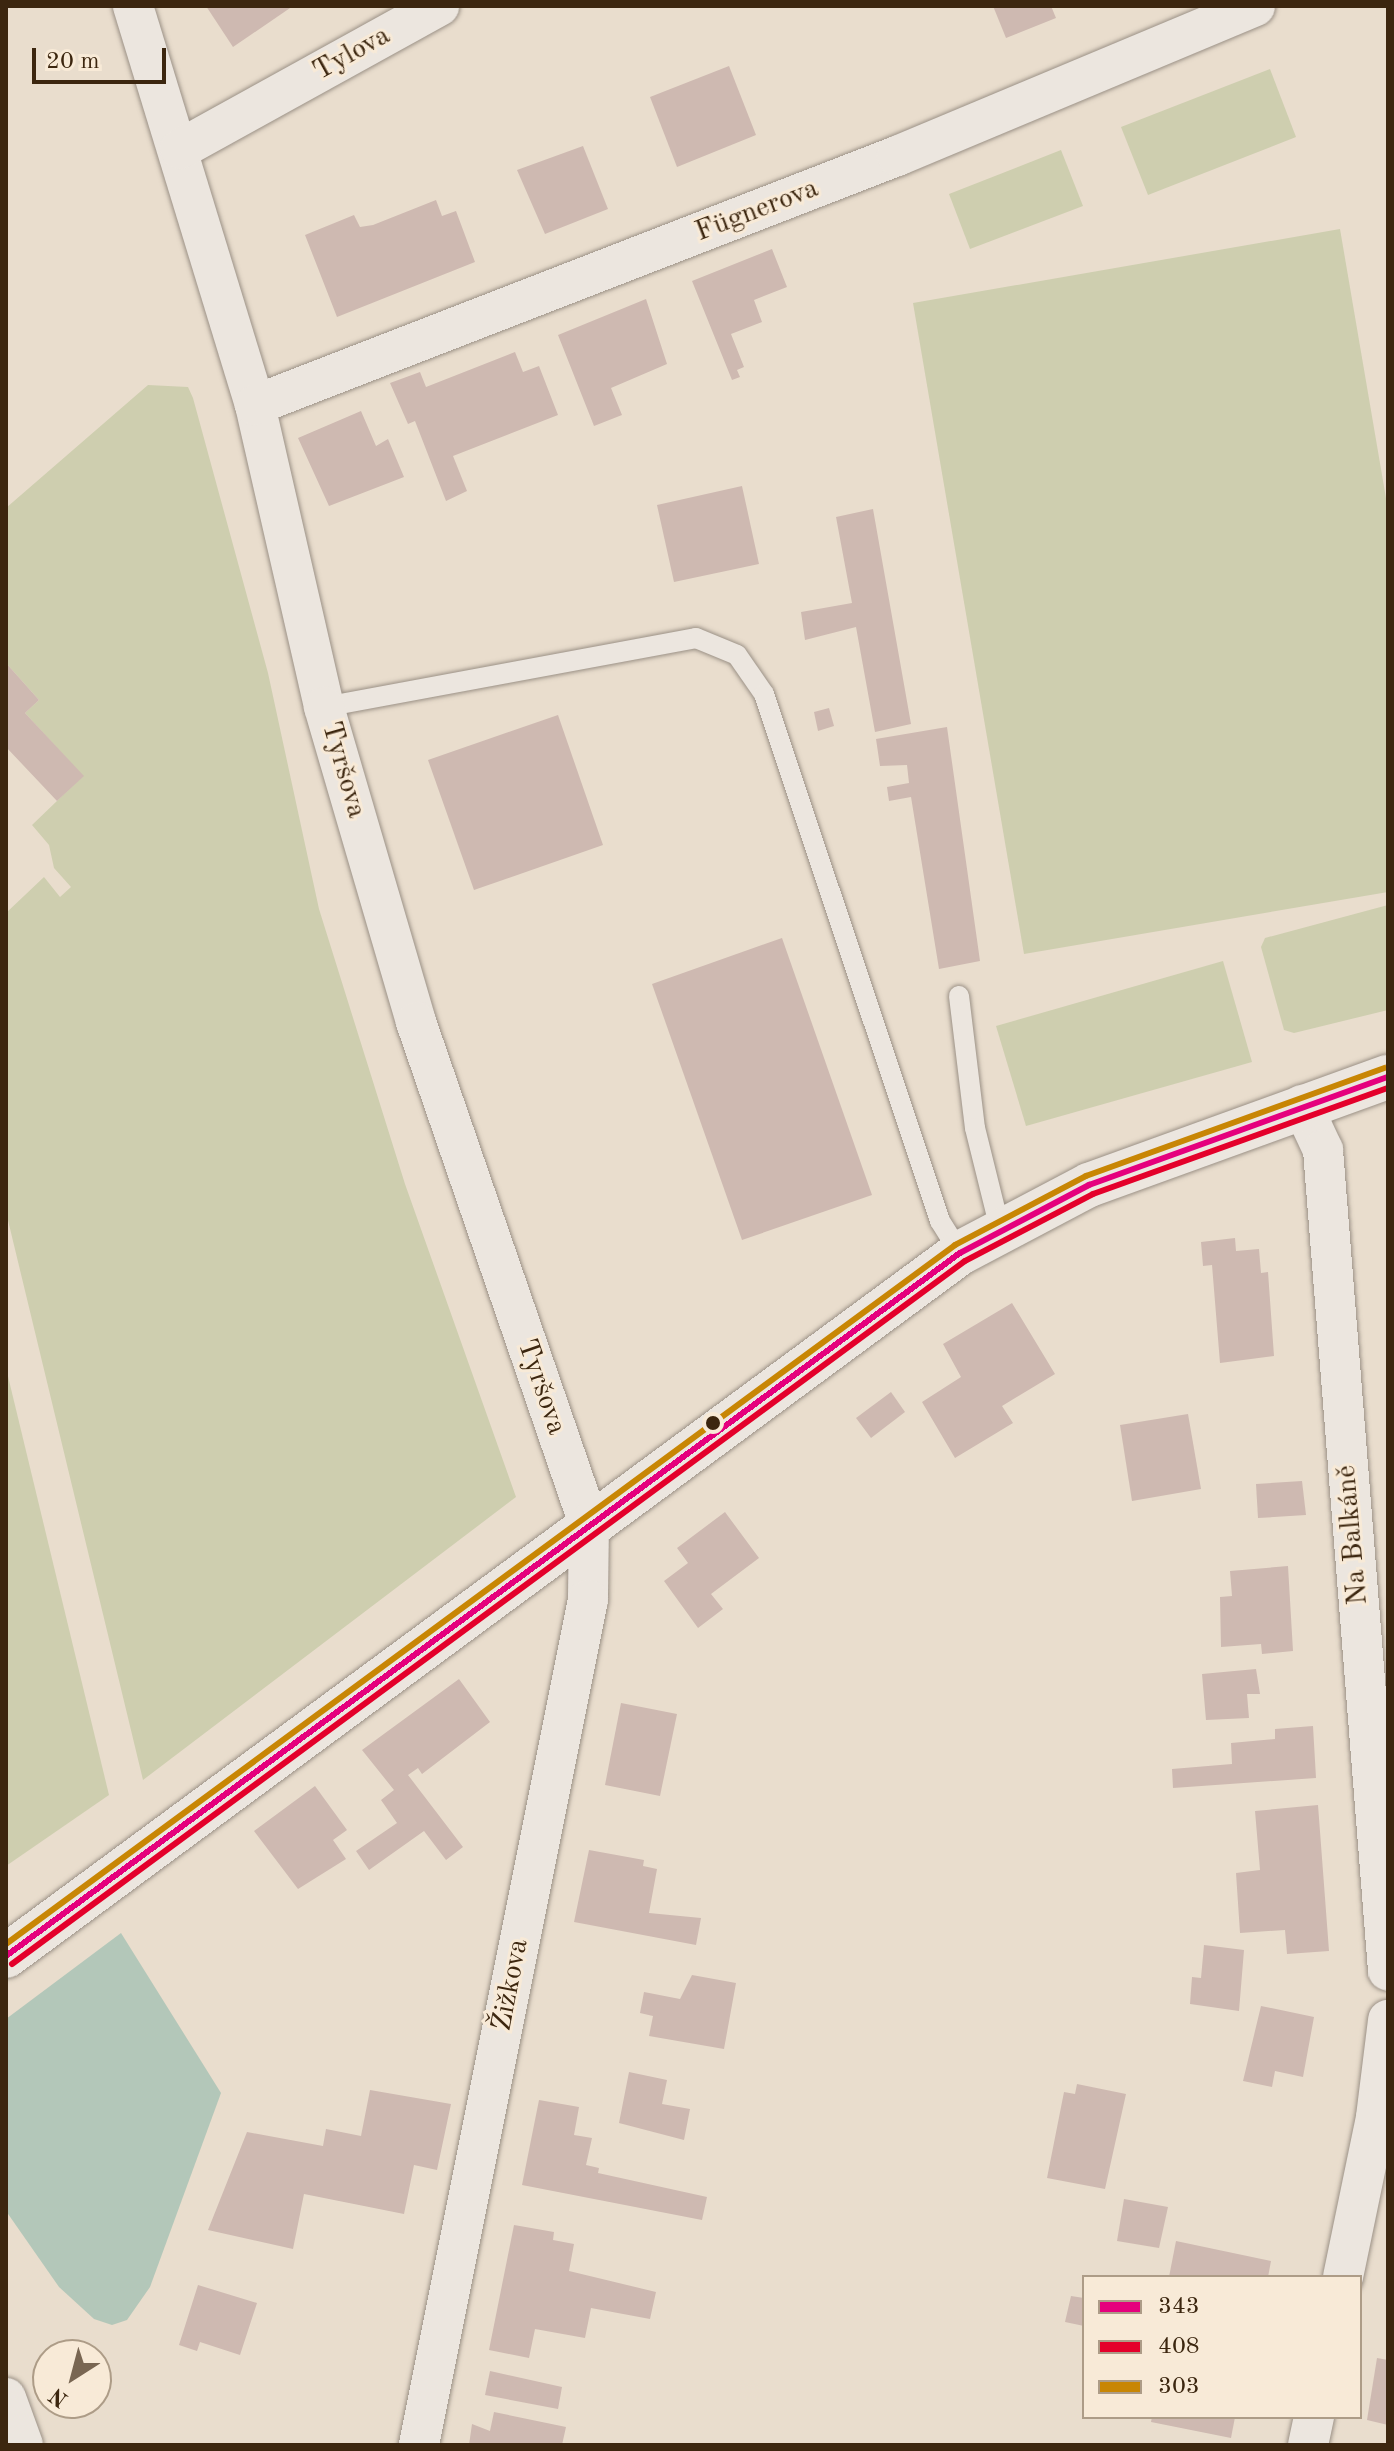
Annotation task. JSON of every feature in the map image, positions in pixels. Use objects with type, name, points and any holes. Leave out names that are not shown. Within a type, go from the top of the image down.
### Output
[{"type":"street","name":"Tyršova","points":[[133,6],[180,149],[255,405],[324,707],[416,1022],[589,1524]]},
{"type":"street","name":"Tylova","points":[[180,149],[439,6]]},
{"type":"street","name":"Fügnerova","points":[[255,405],[897,156],[1255,6]]},
{"type":"street","points":[[6,1956],[960,1253],[1000,1229],[1089,1185],[1302,1105],[1388,1077]]},
{"type":"street","name":"Na Balkáně","points":[[1302,1105],[1323,1150],[1379,1737],[1388,1970]]},
{"type":"street","name":"Žižkova","points":[[419,2445],[588,1600],[589,1524]]},
{"type":"street","points":[[1343,2275],[1382,2115],[1388,2020]]},
{"type":"street","points":[[6,2398],[23,2445]]},
{"type":"street","points":[[1308,2445],[1314,2419]]},
{"type":"lane","points":[[324,707],[696,638],[737,655],[764,694],[940,1221],[960,1253]]},
{"type":"lane","points":[[959,996],[975,1128],[1000,1229]]},
{"type":"shaded area","points":[[1270,69],[1296,137],[1148,195],[1121,127]]},
{"type":"shaded area","points":[[1061,150],[1083,206],[970,249],[949,194]]},
{"type":"shaded area","points":[[1340,229],[1388,510],[1388,892],[1024,954],[913,303]]},
{"type":"shaded area","points":[[148,385],[188,387],[193,398],[268,673],[319,909],[405,1184],[516,1497],[143,1780],[6,1212],[6,913],[44,877],[60,897],[71,887],[54,868],[49,845],[32,825],[83,776],[25,713],[39,700],[6,663],[6,508]]},
{"type":"shaded area","points":[[1388,905],[1388,1010],[1294,1033],[1284,1030],[1261,947],[1265,938]]},
{"type":"shaded area","points":[[1223,961],[1252,1062],[1026,1126],[996,1026]]},
{"type":"shaded area","points":[[6,1368],[109,1795],[6,1866]]},
{"type":"shaded area","points":[[121,1933],[221,2093],[150,2287],[127,2320],[112,2325],[94,2319],[59,2287],[6,2211],[6,2019]]},
{"type":"building","points":[[206,6],[293,6],[233,47]]},
{"type":"building","points":[[993,6],[1051,6],[1056,18],[1006,38]]},
{"type":"building","points":[[729,66],[756,135],[677,167],[650,97]]},
{"type":"building","points":[[583,146],[608,209],[545,234],[517,170]]},
{"type":"building","points":[[436,200],[442,216],[456,211],[475,262],[337,317],[305,235],[354,215],[360,227],[373,225]]},
{"type":"building","points":[[772,249],[787,287],[754,300],[762,322],[731,334],[744,367],[737,370],[740,377],[732,380],[692,281]]},
{"type":"building","points":[[646,299],[667,364],[611,388],[622,415],[594,426],[558,335]]},
{"type":"building","points":[[515,352],[523,372],[539,366],[558,415],[453,456],[467,491],[446,501],[415,421],[408,424],[390,383],[420,372],[426,387]]},
{"type":"building","points":[[361,411],[376,446],[388,439],[404,477],[329,506],[298,438]]},
{"type":"building","points":[[742,486],[759,564],[674,582],[657,505]]},
{"type":"building","points":[[873,509],[911,724],[875,732],[856,627],[805,640],[801,612],[852,603],[836,517]]},
{"type":"building","points":[[6,663],[39,700],[25,713],[84,776],[57,801],[6,747]]},
{"type":"building","points":[[829,708],[834,726],[818,731],[814,712]]},
{"type":"building","points":[[558,715],[603,845],[474,890],[428,760]]},
{"type":"building","points":[[947,727],[980,961],[939,969],[911,797],[889,801],[887,787],[909,783],[907,765],[880,766],[876,739]]},
{"type":"building","points":[[782,938],[872,1195],[742,1240],[652,984]]},
{"type":"building","points":[[1235,1238],[1236,1251],[1259,1249],[1261,1273],[1268,1272],[1274,1356],[1220,1363],[1212,1265],[1203,1266],[1201,1242]]},
{"type":"building","points":[[1012,1303],[1055,1374],[1002,1406],[1013,1423],[955,1458],[922,1402],[961,1377],[943,1344]]},
{"type":"building","points":[[891,1392],[905,1412],[871,1438],[856,1418]]},
{"type":"building","points":[[1188,1414],[1201,1489],[1132,1501],[1120,1425]]},
{"type":"building","points":[[1302,1481],[1306,1515],[1258,1518],[1256,1484]]},
{"type":"building","points":[[725,1512],[759,1558],[711,1594],[723,1609],[698,1628],[664,1581],[688,1563],[677,1548]]},
{"type":"building","points":[[1288,1566],[1293,1651],[1262,1654],[1261,1644],[1221,1647],[1220,1597],[1232,1596],[1230,1571]]},
{"type":"building","points":[[1256,1669],[1260,1694],[1247,1694],[1249,1718],[1206,1720],[1202,1674]]},
{"type":"building","points":[[459,1679],[490,1722],[422,1774],[418,1768],[408,1775],[463,1847],[446,1860],[424,1831],[369,1870],[356,1851],[397,1823],[381,1800],[394,1790],[362,1750]]},
{"type":"building","points":[[621,1703],[677,1714],[660,1796],[605,1785]]},
{"type":"building","points":[[1313,1726],[1316,1778],[1173,1788],[1172,1769],[1232,1764],[1231,1743],[1275,1739],[1275,1729]]},
{"type":"building","points":[[315,1786],[347,1830],[333,1840],[346,1859],[298,1889],[254,1831]]},
{"type":"building","points":[[1318,1805],[1329,1951],[1287,1954],[1285,1930],[1240,1933],[1236,1873],[1260,1870],[1255,1811]]},
{"type":"building","points":[[589,1850],[644,1860],[643,1866],[657,1869],[649,1913],[701,1918],[696,1945],[574,1922]]},
{"type":"building","points":[[1204,1945],[1244,1950],[1239,2011],[1190,2004],[1192,1977],[1201,1978]]},
{"type":"building","points":[[692,1975],[736,1983],[724,2049],[649,2036],[653,2016],[640,2013],[644,1992],[680,1999]]},
{"type":"building","points":[[1261,2006],[1314,2017],[1303,2077],[1275,2071],[1272,2087],[1243,2081]]},
{"type":"building","points":[[629,2072],[667,2080],[662,2104],[690,2109],[684,2140],[619,2123]]},
{"type":"building","points":[[1077,2084],[1126,2094],[1105,2189],[1047,2178],[1064,2092],[1075,2094]]},
{"type":"building","points":[[370,2090],[451,2104],[437,2170],[414,2165],[404,2214],[304,2194],[293,2249],[208,2230],[247,2132],[323,2146],[326,2129],[361,2136]]},
{"type":"building","points":[[539,2100],[579,2107],[574,2135],[592,2138],[586,2165],[599,2168],[598,2173],[707,2197],[702,2220],[522,2185]]},
{"type":"building","points":[[1124,2199],[1168,2207],[1159,2248],[1117,2241]]},
{"type":"building","points":[[514,2225],[554,2232],[553,2240],[574,2244],[569,2271],[656,2292],[650,2319],[591,2308],[585,2338],[535,2329],[529,2358],[489,2350]]},
{"type":"building","points":[[1176,2241],[1271,2261],[1268,2275],[1169,2275]]},
{"type":"building","points":[[198,2285],[257,2303],[240,2355],[200,2342],[197,2351],[179,2345]]},
{"type":"building","points":[[1071,2296],[1082,2298],[1082,2326],[1065,2322]]},
{"type":"building","points":[[1377,2358],[1388,2360],[1388,2425],[1367,2420]]},
{"type":"building","points":[[490,2371],[562,2387],[558,2409],[485,2395]]},
{"type":"building","points":[[494,2412],[566,2427],[562,2445],[469,2445],[472,2424],[490,2431]]},
{"type":"building","points":[[1152,2419],[1235,2419],[1231,2438],[1151,2422]]},
{"type":"transit line","name":"303","points":[[6,1944],[955,1245],[1086,1176],[1385,1068]]},
{"type":"transit line","name":"343","points":[[6,1956],[960,1253],[1089,1185],[1388,1077]]},
{"type":"transit line","name":"408","points":[[12,1964],[965,1261],[1093,1194],[1388,1088]]}]
